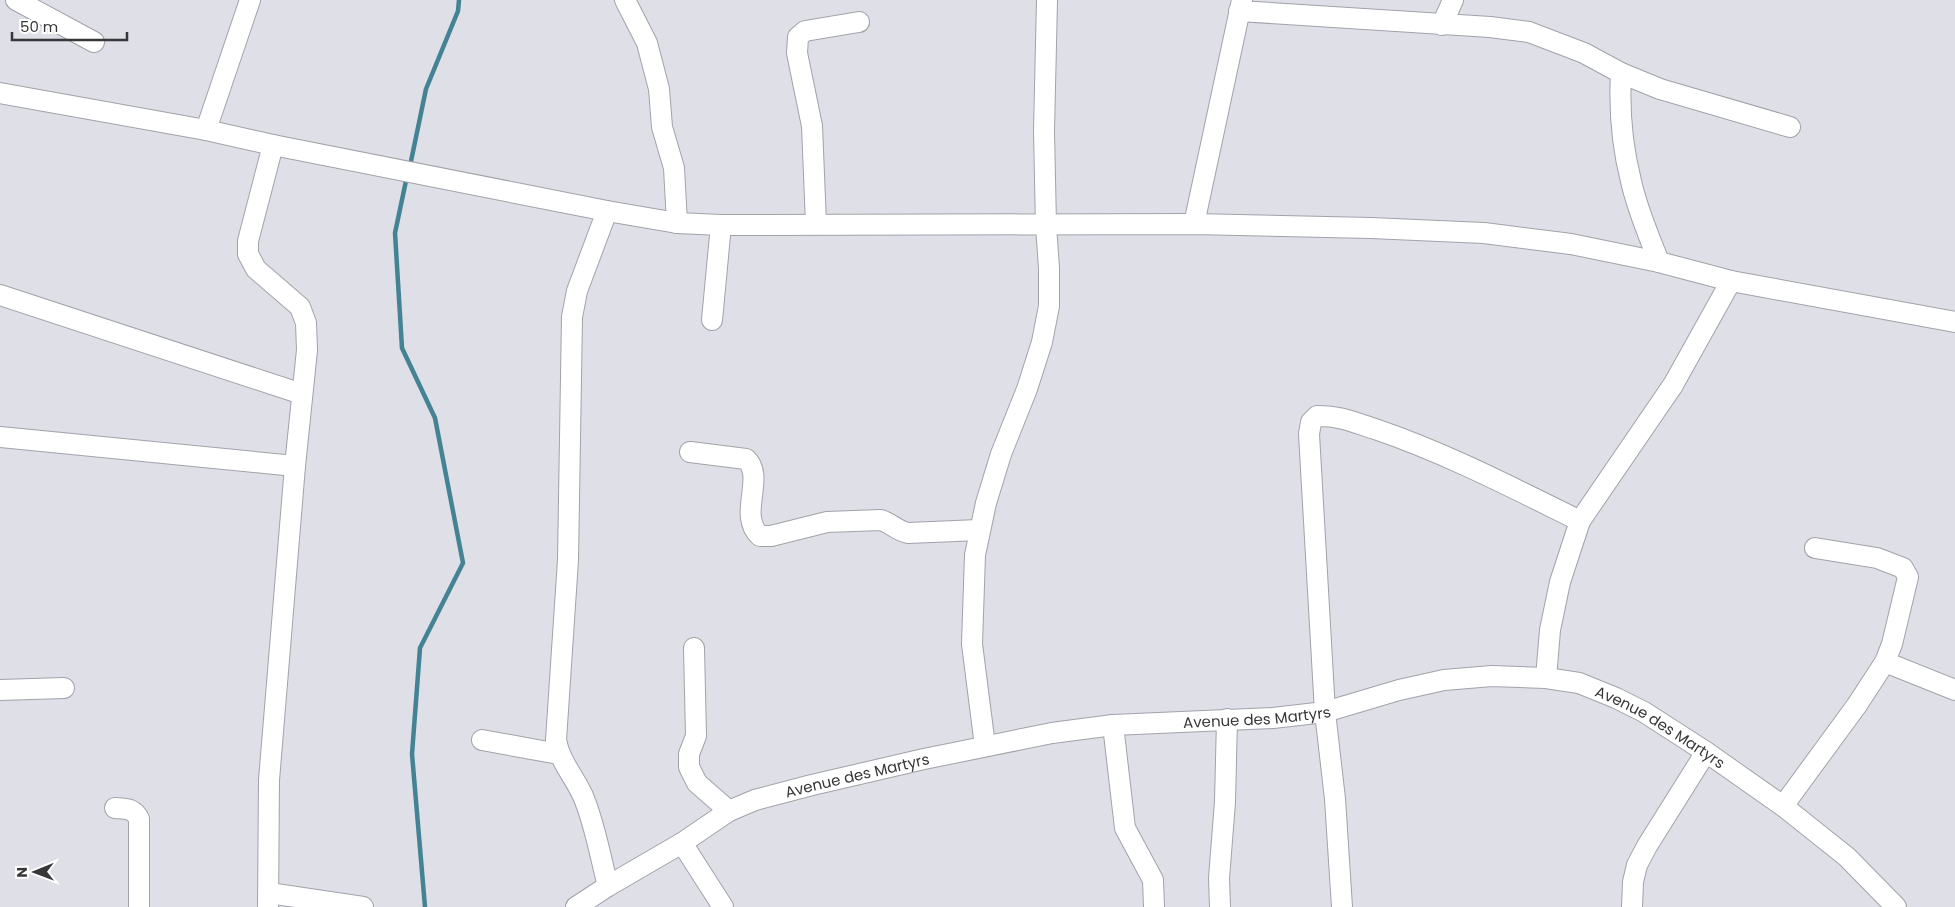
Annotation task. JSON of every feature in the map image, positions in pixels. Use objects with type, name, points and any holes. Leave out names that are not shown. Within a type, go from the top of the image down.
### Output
[{"type":"street","points":[[16,0],[94,42]]},
{"type":"street","points":[[206,130],[250,0]]},
{"type":"street","points":[[624,0],[648,43],[659,90],[662,127],[674,168],[677,223]]},
{"type":"street","points":[[985,746],[972,644],[975,555],[979,530],[1000,454],[1027,389],[1042,342],[1049,306],[1044,131],[1047,0]]},
{"type":"street","points":[[1442,25],[1453,0]]},
{"type":"street","points":[[1194,224],[1241,6],[1529,32],[1584,53],[1621,73],[1660,89],[1790,127]]},
{"type":"street","points":[[816,224],[812,126],[797,53],[798,37],[804,31],[859,22]]},
{"type":"street","points":[[1621,73],[1622,134],[1631,182],[1659,262]]},
{"type":"street","points":[[0,93],[206,130],[272,145],[677,223],[721,225],[1046,226],[1194,224],[1484,233],[1571,244],[1659,262],[1731,281],[1955,322]]},
{"type":"street","points":[[272,145],[248,241],[248,254],[256,269],[300,307],[306,323],[307,350],[295,466],[269,780],[268,900],[363,907]]},
{"type":"street","points":[[607,211],[577,291],[572,317],[568,560],[556,740],[559,754],[583,796],[608,886]]},
{"type":"street","points":[[712,320],[721,225]]},
{"type":"street","points":[[1546,678],[1552,620],[1560,582],[1580,521],[1673,384],[1731,281]]},
{"type":"street","points":[[0,295],[302,394]]},
{"type":"street","points":[[1342,907],[1335,799],[1325,712],[1309,434],[1312,422],[1317,416],[1327,415],[1342,418],[1399,437],[1580,521]]},
{"type":"street","points":[[0,437],[295,466]]},
{"type":"street","points":[[690,452],[746,459],[751,463],[753,472],[750,520],[754,530],[760,536],[771,536],[811,525],[836,521],[881,520],[888,522],[901,532],[908,533],[979,530]]},
{"type":"street","points":[[1783,806],[1857,705],[1885,662],[1892,644],[1908,577],[1903,568],[1877,558],[1815,548]]},
{"type":"street","points":[[694,648],[696,736],[689,754],[689,767],[697,783],[729,811]]},
{"type":"street","points":[[1885,662],[1955,690]]},
{"type":"street","name":"Avenue des Martyrs","points":[[576,907],[682,843],[729,811],[755,800],[802,788],[924,758],[1052,733],[1113,725],[1273,718],[1325,712],[1399,690],[1444,680],[1492,676],[1546,678],[1579,683],[1644,712],[1706,752],[1783,806],[1848,857],[1896,907]]},
{"type":"street","points":[[0,690],[64,688]]},
{"type":"street","points":[[1220,907],[1219,878],[1225,802],[1227,719]]},
{"type":"street","points":[[1113,725],[1125,828],[1152,880],[1154,907]]},
{"type":"street","points":[[482,740],[559,754]]},
{"type":"street","points":[[1632,907],[1633,882],[1637,865],[1706,752]]},
{"type":"street","points":[[115,808],[136,812],[139,819],[139,907]]},
{"type":"street","points":[[682,843],[723,907]]},
{"type":"waterway","points":[[410,166],[426,89],[458,11],[459,0]]},
{"type":"waterway","points":[[407,176],[395,233],[402,348],[435,418],[463,563],[420,648],[412,754],[425,907]]}]
